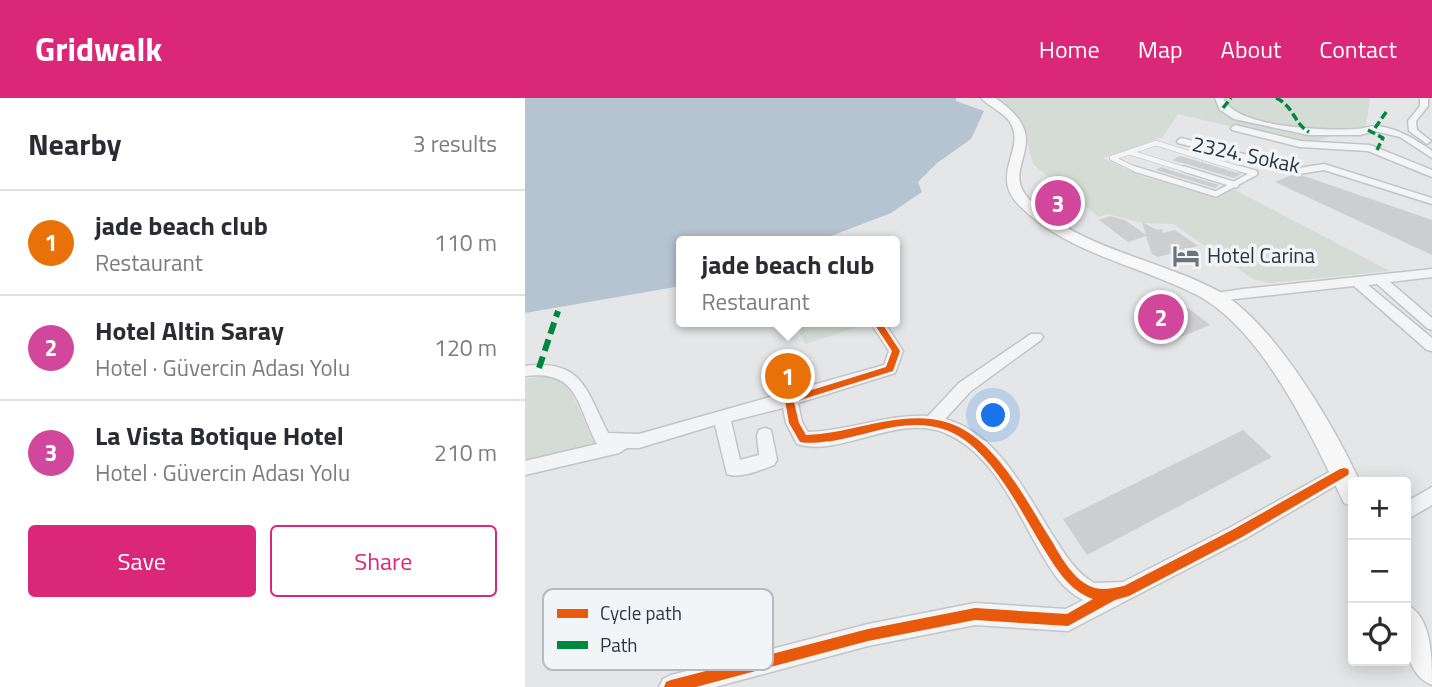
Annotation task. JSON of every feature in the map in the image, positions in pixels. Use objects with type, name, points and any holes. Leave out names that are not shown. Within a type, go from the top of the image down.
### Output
[{"type":"main road","points":[[987,98],[1017,123],[1020,132],[1011,177],[1022,200],[1049,221],[1071,233],[1216,297],[1234,312],[1267,351],[1348,482]]},
{"type":"main road","points":[[1411,629],[1432,668]]},
{"type":"street","points":[[1219,98],[1223,108],[1237,117],[1310,132],[1360,132],[1375,128],[1403,135],[1431,152]]},
{"type":"street","points":[[1424,98],[1423,106],[1412,121],[1413,131],[1431,152]]},
{"type":"street","points":[[1235,128],[1300,144],[1370,148],[1432,174]]},
{"type":"street","name":"2324. Sokak","points":[[1181,141],[1300,171],[1324,167],[1432,201]]},
{"type":"street","points":[[1216,297],[1267,288],[1381,281],[1431,273]]},
{"type":"street","points":[[1381,281],[1432,325]]},
{"type":"street","points":[[1358,283],[1432,346]]},
{"type":"street","points":[[525,468],[639,441],[890,369],[896,351],[880,327]]},
{"type":"street","points":[[932,422],[965,387],[1035,337]]},
{"type":"street","points":[[525,371],[553,368],[571,376],[603,440],[639,441]]},
{"type":"street","points":[[789,400],[794,423],[803,439],[824,440],[904,421],[932,422],[951,428],[983,452],[1024,507],[1064,572],[1084,589],[1112,595]]},
{"type":"street","points":[[722,417],[733,469],[768,460],[765,435]]},
{"type":"street","points":[[773,660],[868,635],[975,614],[1068,620],[1112,595],[1125,592],[1227,539],[1344,472]]},
{"type":"street","points":[[1411,509],[1432,495]]},
{"type":"street","points":[[671,687],[735,670]]},
{"type":"lane","points":[[1156,143],[1204,158],[1255,173],[1216,194],[1150,176],[1112,158],[1156,143]]},
{"type":"lane","points":[[1204,158],[1213,150]]},
{"type":"lane","points":[[1129,152],[1236,185]]},
{"type":"lane","points":[[1149,160],[1163,160],[1228,178]]},
{"type":"shaded area","points":[[994,98],[1370,98],[1366,126],[1305,144],[1178,114],[1163,137],[1103,158],[1144,177],[1217,196],[1233,189],[1390,271],[1269,283],[1253,279],[1173,224],[1142,223],[1107,214],[1099,217],[1033,164],[1022,122]]},
{"type":"shaded area","points":[[797,327],[858,327],[805,344]]},
{"type":"shaded area","points":[[557,374],[567,383],[592,437],[606,445],[525,464],[525,379]]},
{"type":"water","points":[[525,98],[956,98],[956,101],[984,111],[971,139],[937,163],[918,182],[922,192],[891,213],[831,236],[676,236],[676,287],[525,313]]},
{"type":"building","points":[[1180,156],[1241,174],[1234,178],[1172,160]]},
{"type":"building","points":[[1161,167],[1219,185],[1215,188],[1156,170]]},
{"type":"building","points":[[1292,175],[1304,176],[1432,220],[1432,255],[1275,182]]},
{"type":"building","points":[[1110,216],[1125,220],[1146,235],[1142,222],[1157,230],[1162,229],[1163,233],[1175,230],[1198,246],[1158,257],[1152,254],[1146,236],[1128,242],[1099,220]]},
{"type":"building","points":[[1170,294],[1210,325],[1176,339],[1137,307]]},
{"type":"building","points":[[1243,430],[1272,457],[1087,555],[1063,519]]},
{"type":"marked path","points":[[1223,108],[1231,98]]},
{"type":"marked path","points":[[1276,98],[1289,106],[1300,127],[1309,132]]},
{"type":"marked path","points":[[1375,128],[1387,111]]},
{"type":"marked path","points":[[1368,130],[1383,138],[1377,150]]},
{"type":"marked path","points":[[539,368],[558,311]]},
{"type":"cycle path","points":[[880,327],[896,351],[890,369],[789,400],[794,423],[803,439],[840,436],[912,421],[949,427],[965,436],[994,462],[1063,569],[1078,585],[1094,593],[1125,592],[1238,533],[1344,472]]},
{"type":"cycle path","points":[[773,660],[868,635],[975,614],[1068,620],[1112,595]]},
{"type":"cycle path","points":[[671,687],[735,670]]},
{"type":"place","name":"La Vista Botique Hotel","points":[[1058,203]]},
{"type":"place","name":"Hotel Carina","points":[[1186,256]]},
{"type":"place","name":"Hotel Altin Saray","points":[[1161,317]]},
{"type":"place","name":"jade beach club","points":[[788,376]]}]
